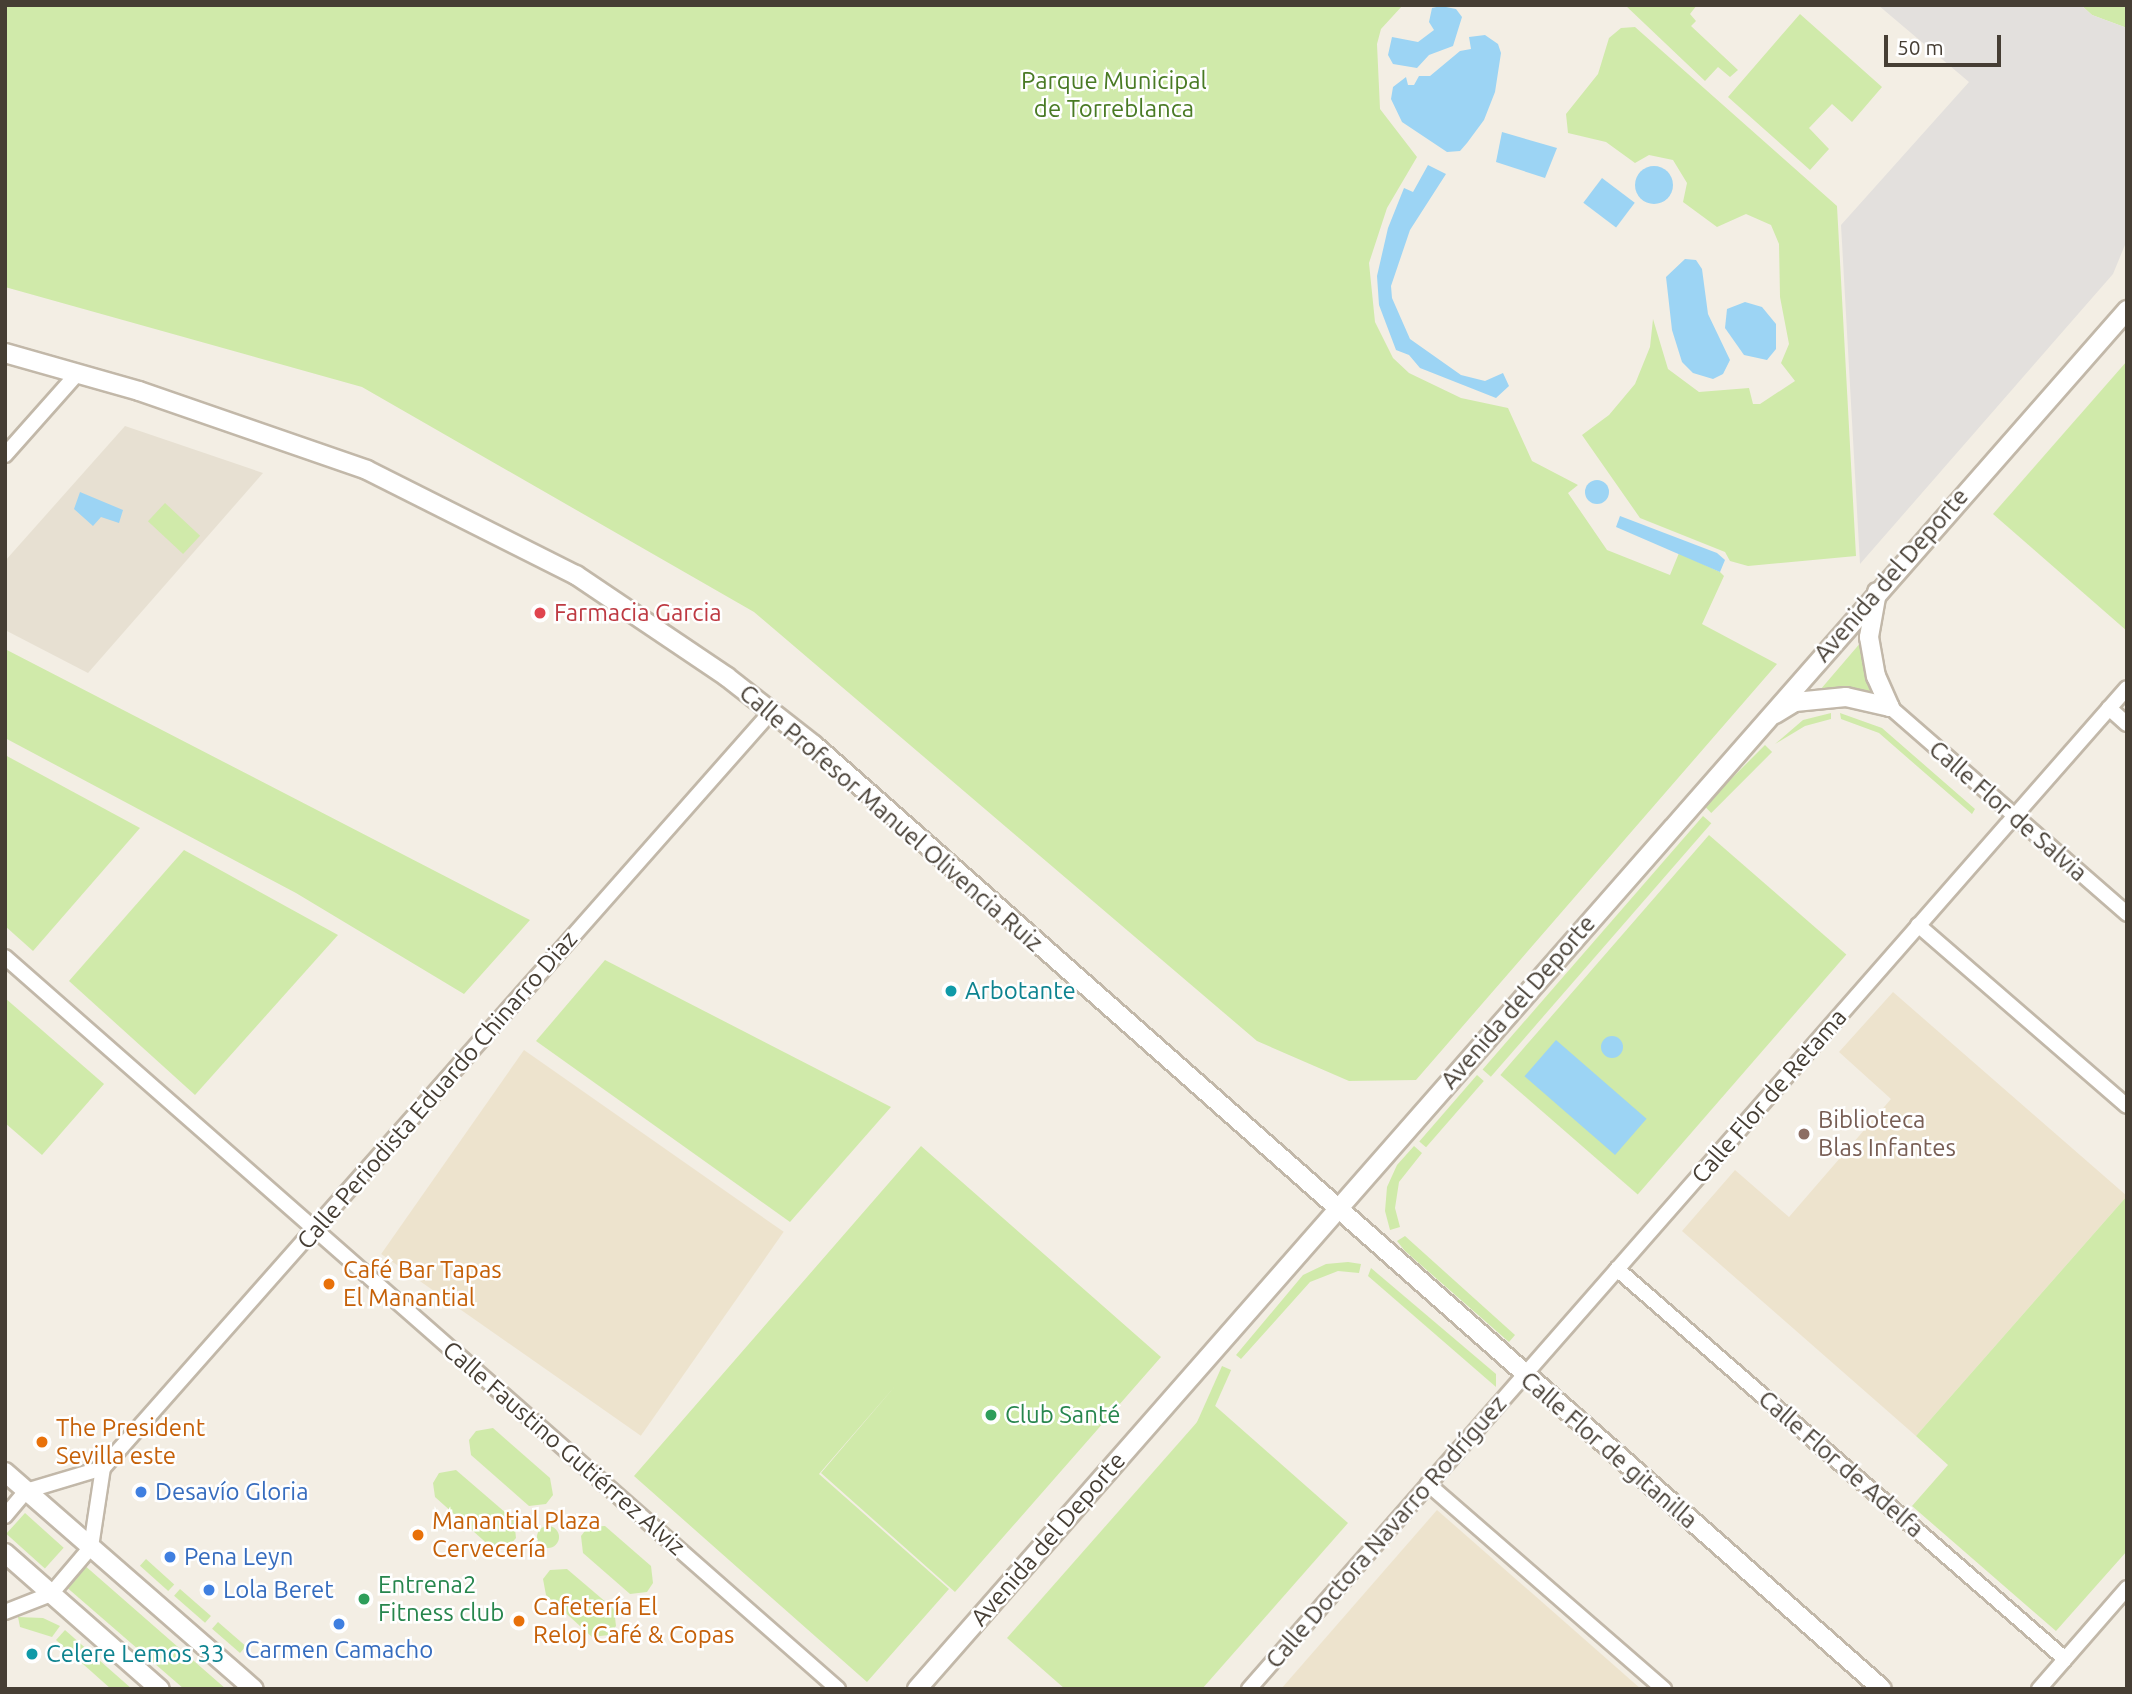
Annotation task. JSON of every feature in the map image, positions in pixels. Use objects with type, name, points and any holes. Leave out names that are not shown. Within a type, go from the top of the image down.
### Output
[{"type":"street","name":"Avenida del Deporte","points":[[917,1689],[2124,309]]},
{"type":"street","name":"Calle Profesor Manuel Olivencia Ruiz","points":[[5,353],[139,391],[367,470],[576,575],[771,712],[1337,1209]]},
{"type":"street","points":[[5,455],[77,374]]},
{"type":"street","points":[[1877,590],[1869,637],[1876,676],[1889,707]]},
{"type":"street","name":"Calle Flor de Retama","points":[[1524,1375],[2127,688]]},
{"type":"street","points":[[1763,721],[1795,702],[1846,697],[1889,707]]},
{"type":"street","name":"Calle Flor de Salvia","points":[[1889,707],[2127,915]]},
{"type":"street","points":[[2109,708],[2127,724]]},
{"type":"street","name":"Calle Periodista Eduardo Chinarro Diaz","points":[[103,1468],[771,712]]},
{"type":"street","points":[[1918,925],[2127,1106]]},
{"type":"street","name":"Calle Faustino Gutiérrez Alviz","points":[[5,957],[838,1689]]},
{"type":"street","name":"Calle Flor de gitanilla","points":[[1337,1209],[1882,1689]]},
{"type":"street","name":"Calle Flor de Adelfa","points":[[1617,1269],[2065,1659]]},
{"type":"street","name":"Calle Doctora Navarro Rodríguez","points":[[1249,1689],[1524,1375]]},
{"type":"street","points":[[5,1516],[26,1491],[103,1468],[91,1547],[51,1594],[5,1612]]},
{"type":"street","points":[[5,1472],[254,1689]]},
{"type":"street","points":[[1428,1484],[1664,1689]]},
{"type":"street","points":[[5,1553],[160,1689]]},
{"type":"street","points":[[2039,1689],[2127,1588]]},
{"type":"shaded area","points":[[1878,5],[2081,5],[2092,15],[2127,28],[2127,240],[2113,274],[1860,564],[1841,225],[1969,82]]},
{"type":"shaded area","points":[[125,426],[263,473],[88,673],[5,630],[5,561]]},
{"type":"shaded area","points":[[1893,992],[2127,1196],[1916,1436],[1682,1231],[1735,1170],[1789,1217],[1891,1099],[1839,1052]]},
{"type":"shaded area","points":[[524,1050],[784,1232],[641,1436],[381,1254]]},
{"type":"shaded area","points":[[1437,1510],[1533,1594],[1641,1689],[1281,1689]]},
{"type":"green space","name":"Parque Municipal de Torreblanca","points":[[5,5],[1403,5],[1381,29],[1377,44],[1380,109],[1417,157],[1387,208],[1369,263],[1375,322],[1393,358],[1409,373],[1461,398],[1508,408],[1532,461],[1578,485],[1568,493],[1607,550],[1670,575],[1679,553],[1720,572],[1724,576],[1702,624],[1777,664],[1416,1080],[1349,1081],[1257,1041],[754,612],[362,387],[5,287]]},
{"type":"green space","points":[[1625,5],[1697,5],[1690,14],[1696,21],[1691,26],[1738,70],[1730,77],[1718,67],[1705,81]]},
{"type":"green space","points":[[2081,5],[2127,5],[2127,28],[2092,15]]},
{"type":"green space","points":[[1800,14],[1882,87],[1852,122],[1832,104],[1809,128],[1829,149],[1810,170],[1728,97]]},
{"type":"green space","points":[[1635,27],[1837,206],[1856,556],[1748,566],[1730,561],[1725,552],[1640,518],[1582,435],[1609,415],[1635,384],[1650,347],[1653,319],[1668,369],[1699,392],[1749,388],[1753,404],[1760,404],[1795,381],[1781,363],[1789,344],[1780,297],[1779,244],[1771,225],[1746,214],[1717,227],[1683,202],[1687,183],[1673,160],[1649,155],[1635,163],[1606,142],[1568,133],[1566,114],[1598,74],[1609,38],[1621,28]]},
{"type":"green space","points":[[2127,361],[2127,631],[1993,514]]},
{"type":"green space","points":[[165,503],[200,536],[183,554],[148,521]]},
{"type":"green space","points":[[1862,641],[1868,678],[1877,697],[1820,690]]},
{"type":"green space","points":[[5,649],[530,920],[464,994],[296,893],[5,738]]},
{"type":"green space","points":[[1831,713],[1831,719],[1805,726],[1775,744],[1803,720]]},
{"type":"green space","points":[[1840,713],[1882,728],[1975,809],[1972,814],[1879,733],[1841,719]]},
{"type":"green space","points":[[1765,745],[1772,752],[1711,813],[1704,806]]},
{"type":"green space","points":[[5,755],[140,828],[33,951],[5,926]]},
{"type":"green space","points":[[1703,816],[1711,823],[1491,1077],[1483,1070]]},
{"type":"green space","points":[[1709,835],[1846,954],[1638,1194],[1500,1075]]},
{"type":"green space","points":[[184,850],[338,935],[195,1095],[69,981]]},
{"type":"green space","points":[[605,960],[891,1107],[790,1222],[536,1041]]},
{"type":"green space","points":[[5,998],[104,1084],[42,1155],[5,1123]]},
{"type":"green space","points":[[1477,1075],[1484,1081],[1426,1147],[1419,1141]]},
{"type":"green space","points":[[921,1146],[1161,1357],[955,1592],[821,1473],[896,1385],[819,1474],[949,1589],[867,1682],[634,1476]]},
{"type":"green space","points":[[1414,1146],[1422,1153],[1399,1182],[1395,1208],[1400,1227],[1390,1230],[1385,1211],[1387,1187],[1397,1165]]},
{"type":"green space","points":[[2127,1196],[2127,1551],[2056,1631],[1912,1506],[1948,1465],[1916,1436]]},
{"type":"green space","points":[[1405,1236],[1515,1335],[1509,1342],[1405,1251],[1397,1241]]},
{"type":"green space","points":[[1326,1264],[1361,1264],[1359,1273],[1338,1271],[1310,1282],[1241,1359],[1236,1355],[1303,1275]]},
{"type":"green space","points":[[1371,1268],[1496,1374],[1496,1387],[1368,1276]]},
{"type":"green space","points":[[1222,1366],[1231,1370],[1089,1689],[1078,1689]]},
{"type":"green space","points":[[1213,1404],[1348,1523],[1202,1689],[1065,1689],[1007,1638]]},
{"type":"green space","points":[[493,1428],[550,1478],[553,1495],[546,1504],[529,1506],[471,1455],[469,1440],[476,1431]]},
{"type":"green space","points":[[456,1470],[514,1520],[516,1538],[509,1546],[492,1548],[435,1497],[433,1483],[439,1473]]},
{"type":"green space","points":[[25,1513],[64,1548],[45,1569],[6,1534]]},
{"type":"green space","points":[[548,1526],[556,1529],[559,1537],[556,1545],[548,1548],[540,1545],[537,1537],[540,1529]]},
{"type":"green space","points":[[605,1526],[651,1566],[653,1583],[647,1592],[630,1594],[583,1553],[581,1536],[588,1527]]},
{"type":"green space","points":[[146,1559],[174,1584],[168,1591],[140,1566]]},
{"type":"green space","points":[[83,1564],[226,1689],[184,1689],[64,1585],[77,1577]]},
{"type":"green space","points":[[567,1569],[614,1609],[616,1626],[609,1635],[592,1637],[546,1595],[543,1579],[550,1570]]},
{"type":"green space","points":[[180,1589],[211,1616],[205,1623],[174,1596]]},
{"type":"green space","points":[[18,1617],[43,1618],[60,1626],[52,1637],[20,1627]]},
{"type":"green space","points":[[218,1622],[246,1646],[240,1653],[212,1629]]},
{"type":"green space","points":[[65,1630],[132,1689],[111,1689],[56,1640]]},
{"type":"water","points":[[1441,6],[1456,9],[1462,17],[1453,46],[1429,55],[1417,68],[1393,64],[1388,55],[1392,37],[1418,42],[1434,30],[1429,22],[1432,8]]},
{"type":"water","points":[[1485,35],[1498,44],[1501,53],[1495,92],[1484,120],[1467,143],[1460,151],[1447,152],[1402,122],[1391,99],[1393,87],[1406,77],[1408,85],[1414,85],[1419,76],[1430,76],[1460,51],[1471,49],[1469,37]]},
{"type":"water","points":[[1502,132],[1557,148],[1545,178],[1496,162]]},
{"type":"water","points":[[1428,165],[1446,174],[1410,230],[1391,286],[1392,298],[1410,339],[1461,375],[1485,381],[1503,373],[1509,386],[1496,398],[1420,368],[1409,355],[1396,350],[1379,305],[1377,276],[1388,228],[1404,188],[1413,192]]},
{"type":"water","points":[[1654,166],[1668,171],[1673,185],[1668,199],[1654,204],[1640,199],[1635,185],[1640,171]]},
{"type":"water","points":[[1602,178],[1635,203],[1616,227],[1583,203]]},
{"type":"water","points":[[1685,259],[1696,260],[1702,269],[1708,314],[1730,360],[1723,374],[1713,379],[1693,373],[1682,362],[1672,330],[1666,277]]},
{"type":"water","points":[[1745,302],[1762,307],[1776,324],[1776,349],[1767,360],[1744,355],[1725,328],[1727,309]]},
{"type":"water","points":[[1597,480],[1606,483],[1609,492],[1606,501],[1597,504],[1588,501],[1585,492],[1588,483]]},
{"type":"water","points":[[80,492],[123,510],[119,523],[101,517],[93,526],[74,509]]},
{"type":"water","points":[[1620,516],[1717,553],[1725,560],[1720,572],[1616,527]]},
{"type":"water","points":[[1612,1036],[1620,1039],[1623,1047],[1620,1055],[1612,1058],[1604,1055],[1601,1047],[1604,1039]]},
{"type":"water","points":[[1556,1040],[1647,1119],[1615,1155],[1525,1076]]},
{"type":"place","name":"Farmacia Garcia","points":[[540,613]]},
{"type":"place","name":"Arbotante","points":[[951,991]]},
{"type":"place","name":"Biblioteca Blas Infantes","points":[[1804,1134]]},
{"type":"place","name":"Café Bar Tapas El Manantial","points":[[329,1284]]},
{"type":"place","name":"Club Santé","points":[[991,1415]]},
{"type":"place","name":"The President Sevilla este","points":[[42,1442]]},
{"type":"place","name":"Desavío Gloria","points":[[141,1492]]},
{"type":"place","name":"Manantial Plaza Cervecería","points":[[418,1535]]},
{"type":"place","name":"Pena Leyn","points":[[170,1557]]},
{"type":"place","name":"Lola Beret","points":[[209,1590]]},
{"type":"place","name":"Entrena2 Fitness club","points":[[364,1599]]},
{"type":"place","name":"Cafetería El Reloj Café & Copas","points":[[519,1621]]},
{"type":"place","name":"Carmen Camacho","points":[[339,1624]]},
{"type":"place","name":"Celere Lemos 33","points":[[32,1654]]}]
